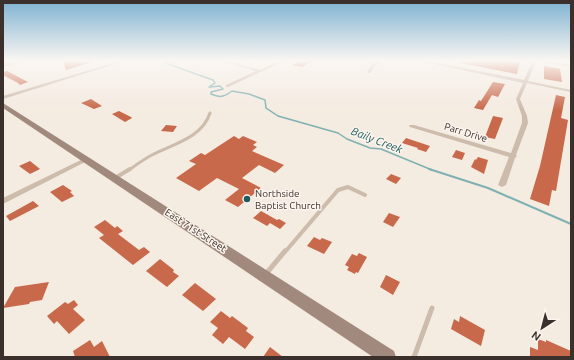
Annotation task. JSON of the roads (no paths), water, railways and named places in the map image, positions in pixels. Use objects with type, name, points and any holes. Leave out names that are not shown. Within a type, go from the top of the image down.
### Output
[{"type":"main road","name":"East 71st Street","points":[[3,105],[388,357]]},
{"type":"street","points":[[3,98],[72,77]]},
{"type":"street","points":[[228,86],[248,77]]},
{"type":"street","points":[[500,77],[571,91]]},
{"type":"street","points":[[502,185],[514,156],[526,120],[518,100],[528,77]]},
{"type":"street","name":"Parr Drive","points":[[412,126],[514,156]]},
{"type":"street","points":[[3,201],[87,159]]},
{"type":"lane","points":[[115,178],[151,156],[168,149],[200,130],[210,118],[210,112]]},
{"type":"lane","points":[[264,275],[338,190],[348,187],[365,196]]},
{"type":"lane","points":[[414,357],[432,308]]},
{"type":"waterway","points":[[204,77],[213,80],[215,83],[209,87]]},
{"type":"waterway","name":"Baily Creek","points":[[210,87],[220,86],[223,89],[211,92],[211,94],[217,96],[224,96],[232,91],[249,94],[265,100],[266,108],[278,116],[338,133],[347,139],[370,148],[381,149],[432,170]]},
{"type":"waterway","name":"Baily Creek","points":[[432,170],[488,188],[571,224]]},
{"type":"place","name":"Northside Baptist Church","points":[[247,199]]}]
